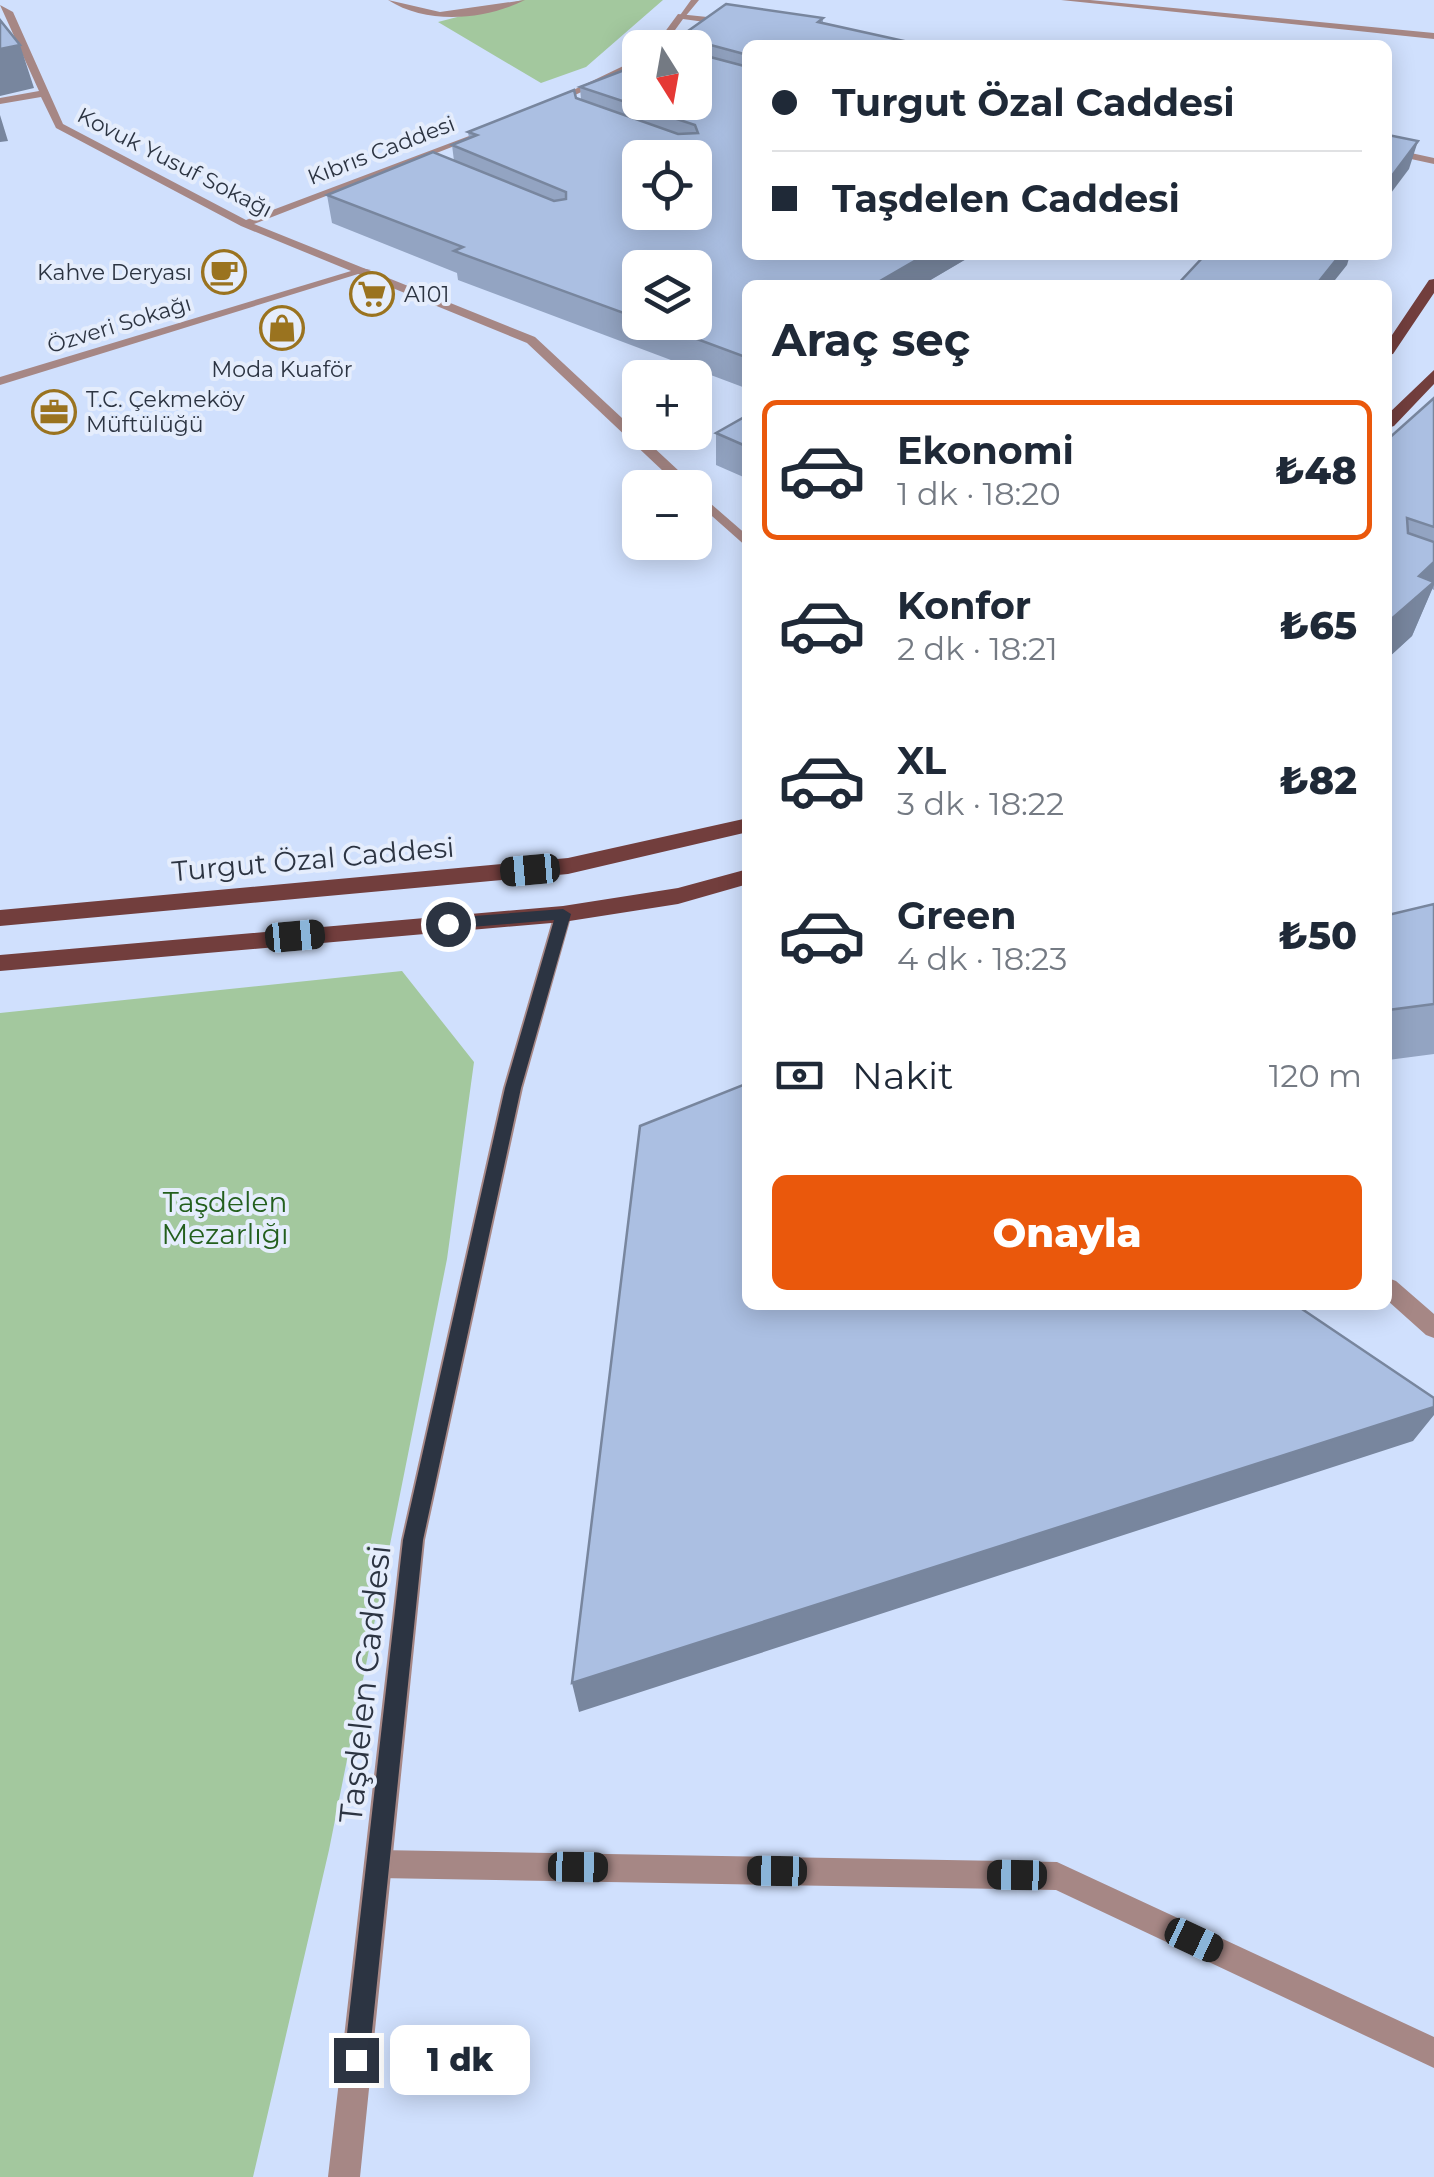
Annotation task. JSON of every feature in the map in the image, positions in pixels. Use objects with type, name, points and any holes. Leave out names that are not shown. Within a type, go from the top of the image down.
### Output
[{"type":"main road","points":[[1392,345],[1434,283]]},
{"type":"main road","points":[[1392,420],[1431,385]]},
{"type":"main road","name":"Turgut Özal Caddesi","points":[[0,918],[568,866],[742,832]]},
{"type":"main road","points":[[563,914],[568,866]]},
{"type":"main road","points":[[0,963],[563,914],[678,896],[742,878]]},
{"type":"street","points":[[392,0],[413,12],[446,18],[521,0]]},
{"type":"street","points":[[670,30],[695,0]]},
{"type":"street","points":[[1065,0],[1434,36]]},
{"type":"street","name":"Kovuk Yusuf Sokağı","points":[[0,7],[9,12],[59,126],[245,224],[531,340],[670,470]]},
{"type":"street","points":[[681,16],[740,24]]},
{"type":"street","points":[[0,36],[17,34]]},
{"type":"street","points":[[531,112],[622,69]]},
{"type":"street","points":[[0,101],[46,93]]},
{"type":"street","name":"Kıbrıs Caddesi","points":[[245,224],[498,126]]},
{"type":"street","points":[[1392,152],[1434,161]]},
{"type":"street","name":"Özveri Sokağı","points":[[0,382],[365,270]]},
{"type":"street","points":[[712,510],[742,538]]},
{"type":"street","name":"Taşdelen Caddesi","points":[[344,2177],[413,1540],[513,1088],[563,914]]},
{"type":"street","points":[[1392,1291],[1434,1328]]},
{"type":"street","points":[[378,1864],[1057,1876],[1434,2052]]},
{"type":"green space","points":[[522,0],[663,0],[629,30],[622,30],[622,36],[586,67],[541,83],[438,22]]},
{"type":"green space","name":"Taşdelen Mezarlığı","points":[[402,971],[474,1062],[447,1259],[329,1850],[253,2177],[0,2177],[0,1013]]},
{"type":"building","points":[[726,4],[823,18],[818,22],[899,40],[742,40],[742,53],[712,45],[712,30],[689,30]]},
{"type":"building","points":[[0,20],[20,45],[0,49]]},
{"type":"building","points":[[712,57],[742,65],[742,260],[916,260],[882,280],[742,280],[742,356],[700,340],[712,340],[712,250],[622,250],[622,312],[454,251],[463,247],[327,195],[433,152],[554,201],[566,199],[566,192],[452,145],[477,135],[468,132],[574,90],[576,98],[622,114],[622,120],[638,120],[678,134],[698,133],[695,125],[680,120],[712,120]]},
{"type":"building","points":[[622,71],[622,101],[580,87]]},
{"type":"building","points":[[1392,136],[1418,141],[1392,176]]},
{"type":"building","points":[[1200,260],[1336,260],[1320,280],[1182,280]]},
{"type":"building","points":[[1434,398],[1434,527],[1407,518],[1408,533],[1434,542],[1434,562],[1419,576],[1434,582],[1392,619],[1392,435]]},
{"type":"building","points":[[742,418],[742,444],[716,433]]},
{"type":"building","points":[[1434,904],[1434,1004],[1392,1009],[1392,914]]},
{"type":"building","points":[[742,1085],[742,1310],[1303,1310],[1434,1398],[1434,1407],[572,1683],[640,1126]]},
{"type":"place","name":"Kahve Deryası","points":[[224,272]]},
{"type":"place","name":"A101","points":[[372,294]]},
{"type":"place","name":"Moda Kuaför","points":[[282,328]]},
{"type":"place","name":"T.C. Çekmeköy Müftülüğü","points":[[54,412]]},
{"type":"route","points":[[356,2060],[413,1540],[513,1088],[563,914],[448,924]]}]
